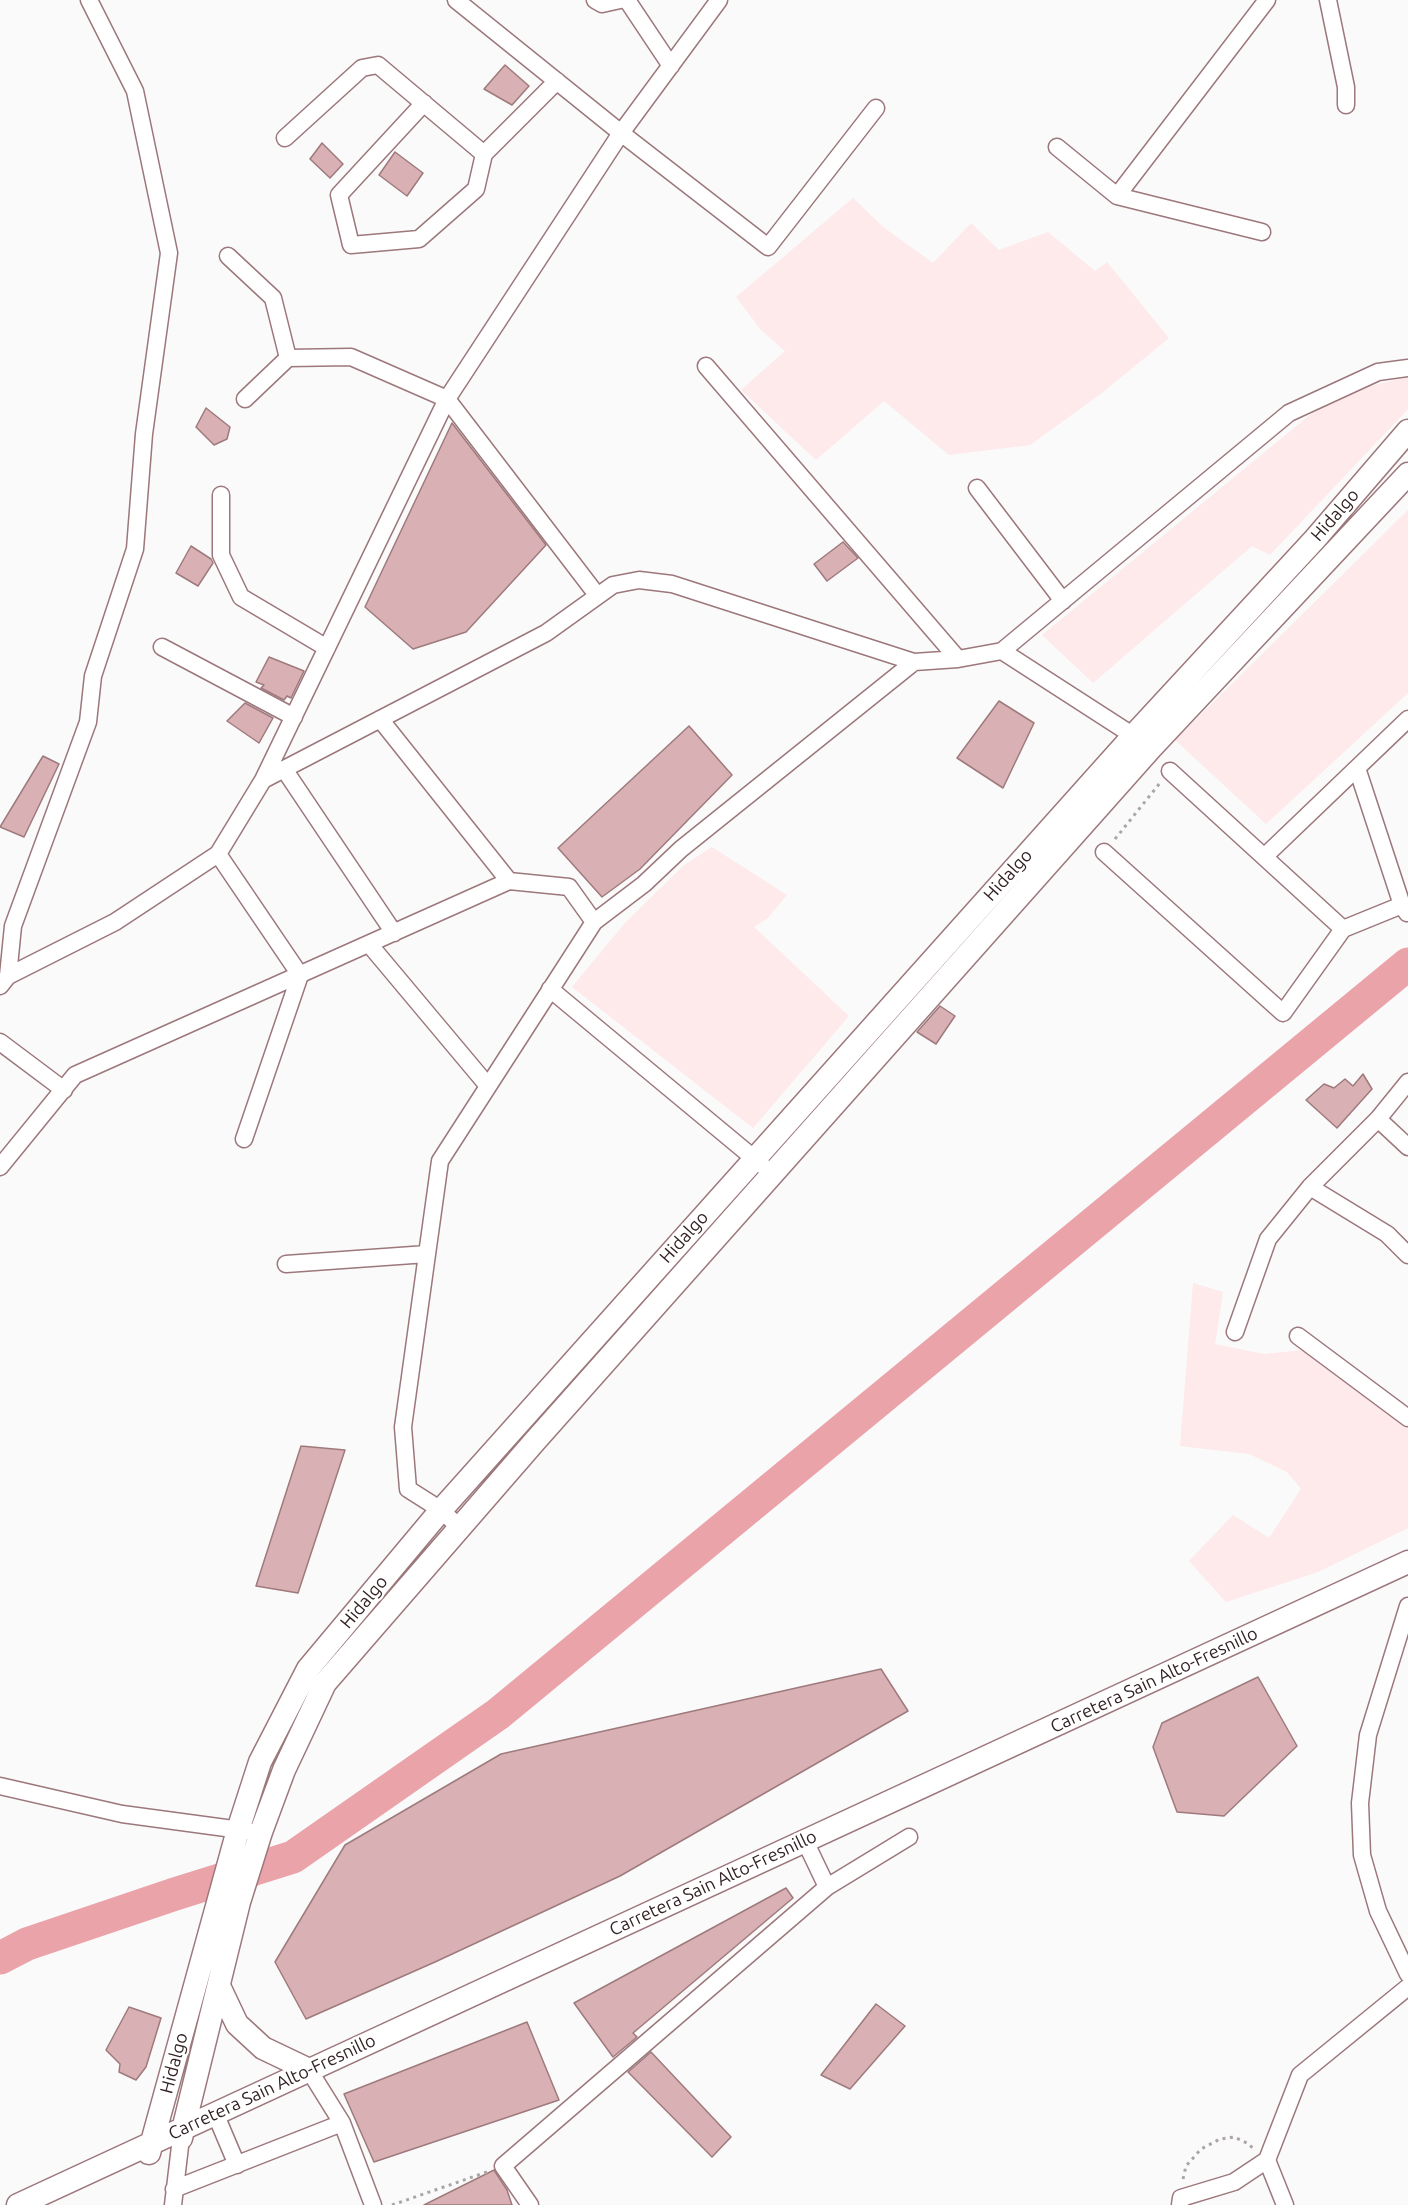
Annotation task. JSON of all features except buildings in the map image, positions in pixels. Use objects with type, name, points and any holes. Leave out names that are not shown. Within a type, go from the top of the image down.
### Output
[{"type":"main road","name":"Hidalgo","points":[[247,1838],[284,1770],[325,1683],[459,1527],[772,1173],[1408,431]]},
{"type":"main road","name":"Hidalgo","points":[[150,2148],[229,1902],[247,1838],[260,1762],[308,1669],[441,1510],[755,1158],[1142,742],[1408,474]]},
{"type":"main road","name":"Carretera Sain Alto-Fresnillo","points":[[18,2205],[44,2201],[182,2133],[807,1844],[1408,1562]]},
{"type":"main road","points":[[807,1844],[1408,1571]]},
{"type":"main road","name":"Hidalgo","points":[[182,2133],[219,1986],[229,1902]]},
{"type":"main road","points":[[219,1986],[237,2024],[263,2048],[311,2074]]},
{"type":"street","points":[[4,981],[13,926],[88,722],[93,676],[135,549],[144,434],[169,253],[135,91],[89,0]]},
{"type":"street","points":[[456,0],[621,133],[768,247],[876,108]]},
{"type":"street","points":[[595,0],[602,4],[620,0]]},
{"type":"street","points":[[627,0],[670,66]]},
{"type":"street","points":[[4,981],[115,922],[218,854],[263,780],[447,399],[621,133],[718,0]]},
{"type":"street","points":[[1117,196],[1267,0]]},
{"type":"street","points":[[1328,0],[1346,87],[1347,105]]},
{"type":"street","points":[[285,138],[362,68],[378,65],[484,154]]},
{"type":"street","points":[[424,103],[339,195],[351,245],[419,239],[476,189],[484,154],[556,81]]},
{"type":"street","points":[[1057,147],[1117,196],[1262,232]]},
{"type":"street","points":[[228,256],[273,298],[288,358]]},
{"type":"street","points":[[246,399],[288,358],[351,357],[447,399],[597,595]]},
{"type":"street","points":[[706,366],[958,659]]},
{"type":"street","points":[[263,780],[546,633],[613,585],[639,580],[672,584],[914,662],[958,659],[1002,651],[1289,413],[1378,372],[1408,368]]},
{"type":"street","points":[[977,488],[1063,601]]},
{"type":"street","points":[[221,495],[221,555],[241,597],[327,648]]},
{"type":"street","points":[[162,647],[294,717]]},
{"type":"street","points":[[1002,651],[1142,742]]},
{"type":"street","points":[[459,1527],[441,1510],[408,1489],[404,1428],[440,1161],[594,922],[644,884],[681,849],[914,662]]},
{"type":"street","points":[[380,719],[509,881]]},
{"type":"street","points":[[1264,857],[1408,719]]},
{"type":"street","points":[[1104,852],[1283,1013],[1343,929],[1405,909],[1357,768]]},
{"type":"street","points":[[284,769],[394,933]]},
{"type":"street","points":[[1170,771],[1343,929]]},
{"type":"street","points":[[218,854],[300,975]]},
{"type":"street","points":[[0,1167],[75,1075],[509,881],[569,886],[594,922]]},
{"type":"street","points":[[369,944],[488,1086]]},
{"type":"street","points":[[244,1139],[300,975]]},
{"type":"street","points":[[550,989],[772,1173]]},
{"type":"street","points":[[0,1042],[64,1090]]},
{"type":"street","points":[[1235,1332],[1268,1239],[1310,1186],[1378,1119],[1408,1082]]},
{"type":"street","points":[[1378,1119],[1408,1148]]},
{"type":"street","points":[[1310,1186],[1387,1234],[1408,1255]]},
{"type":"street","points":[[286,1264],[427,1254]]},
{"type":"street","points":[[1298,1336],[1408,1418]]},
{"type":"street","points":[[1408,1606],[1368,1735],[1360,1803],[1362,1854],[1378,1911],[1408,1974]]},
{"type":"street","points":[[0,1786],[122,1814],[247,1838]]},
{"type":"street","points":[[530,2205],[503,2166],[827,1887],[909,1837]]},
{"type":"street","points":[[807,1844],[827,1887]]},
{"type":"street","points":[[1391,1940],[1408,1955]]},
{"type":"street","points":[[1181,2202],[1234,2182],[1267,2160],[1300,2075],[1408,1987]]},
{"type":"street","points":[[311,2074],[342,2124],[373,2205]]},
{"type":"street","points":[[217,2117],[237,2165]]},
{"type":"street","points":[[174,2197],[237,2165],[342,2124]]},
{"type":"street","points":[[174,2197],[182,2133]]},
{"type":"street","points":[[1267,2160],[1285,2205]]},
{"type":"path","points":[[1104,852],[1170,771]]},
{"type":"path","points":[[1181,2202],[1180,2192],[1186,2166],[1201,2149],[1220,2139],[1234,2137],[1247,2143],[1267,2160]]},
{"type":"path","points":[[393,2205],[503,2166]]},
{"type":"shaded area","points":[[853,198],[883,227],[933,263],[971,223],[999,250],[1048,232],[1095,271],[1107,262],[1169,338],[1102,393],[1030,445],[949,455],[884,401],[816,460],[741,390],[785,351],[761,330],[736,297]]},
{"type":"shaded area","points":[[1408,377],[1408,409],[1270,555],[1252,546],[1093,683],[1042,635],[1311,414],[1366,387]]},
{"type":"shaded area","points":[[1408,510],[1408,693],[1266,824],[1175,740]]},
{"type":"shaded area","points":[[712,847],[787,895],[768,918],[754,927],[849,1016],[753,1128],[572,987],[625,923],[684,865]]},
{"type":"shaded area","points":[[1193,1283],[1223,1292],[1215,1344],[1264,1354],[1302,1350],[1408,1427],[1408,1528],[1318,1572],[1226,1602],[1189,1561],[1233,1515],[1269,1538],[1301,1489],[1287,1472],[1249,1454],[1180,1446]]},
{"type":"waterway","points":[[0,1958],[27,1944],[293,1857],[498,1714],[1408,964]]}]
